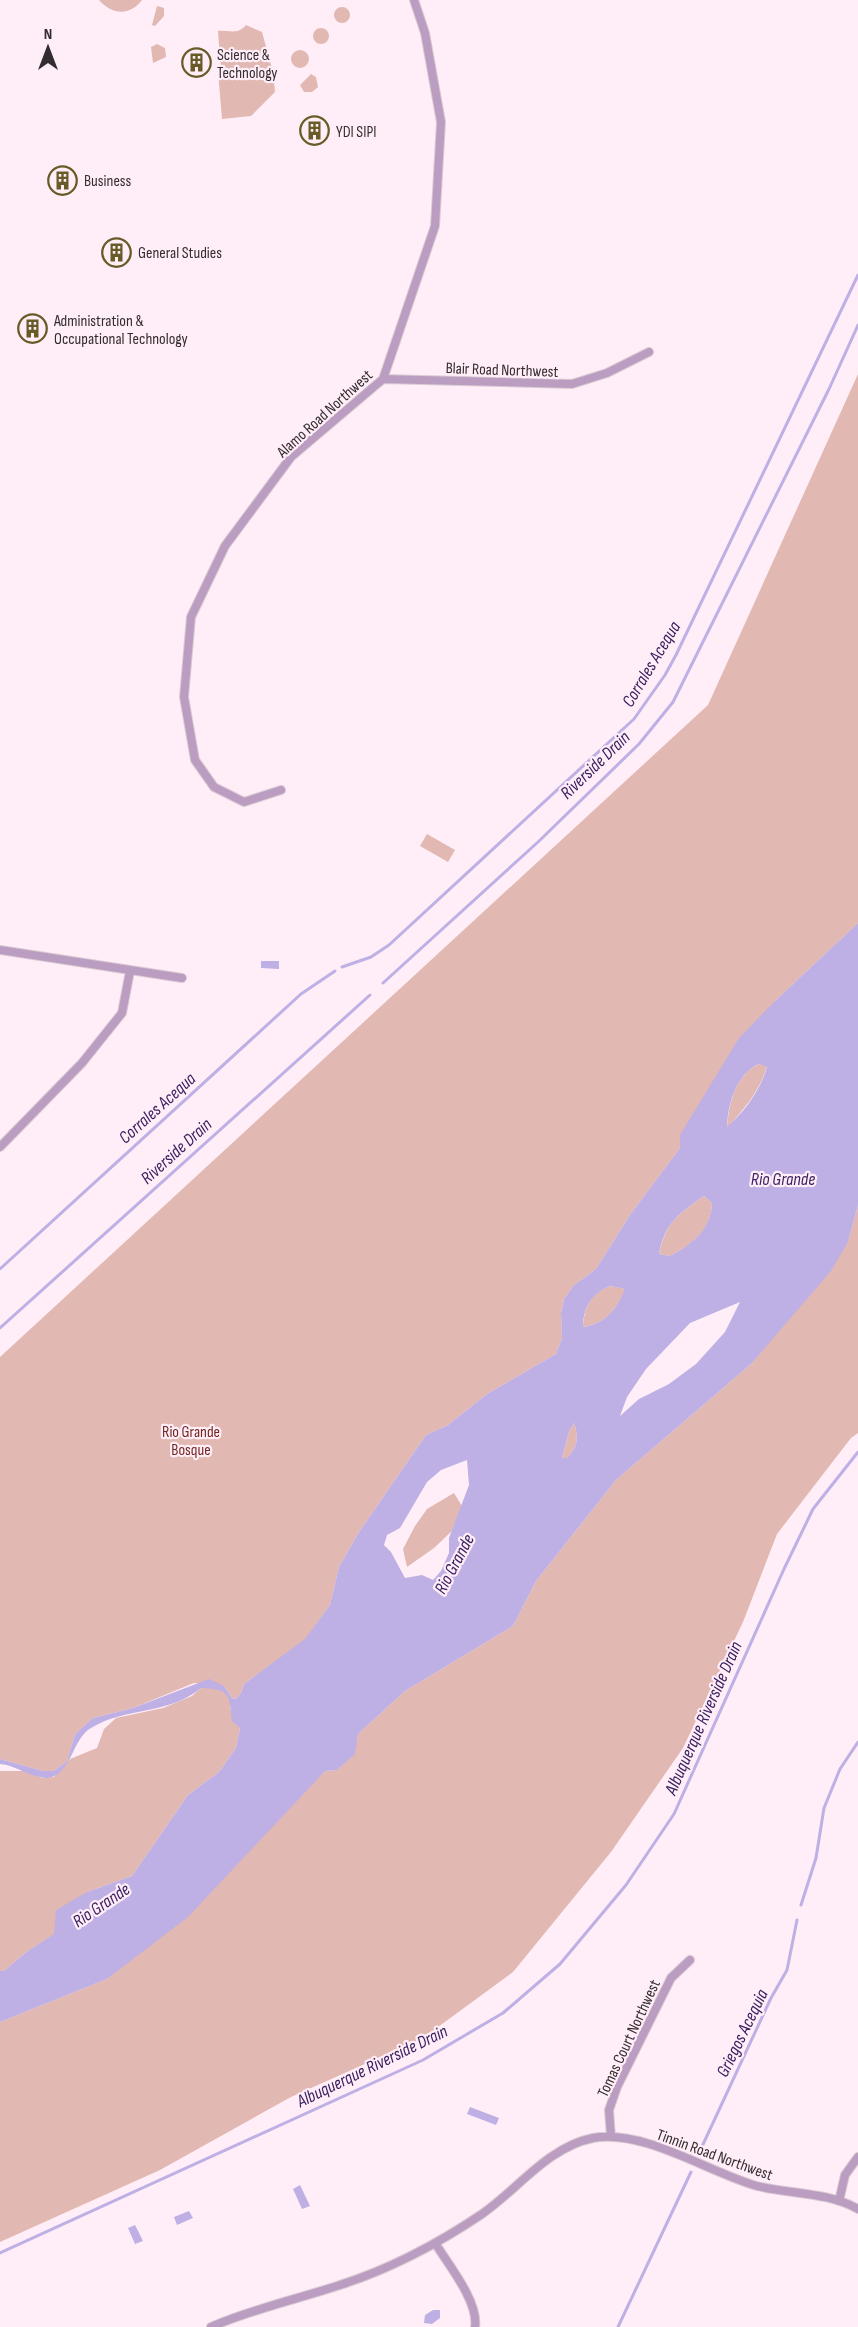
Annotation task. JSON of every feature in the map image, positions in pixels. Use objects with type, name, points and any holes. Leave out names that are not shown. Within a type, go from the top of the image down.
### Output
[{"type":"street","name":"Alamo Road Northwest","points":[[281,790],[244,802],[214,787],[195,760],[184,697],[191,617],[225,546],[291,457],[384,379],[435,226],[441,122],[425,33],[414,0]]},
{"type":"street","name":"Blair Road Northwest","points":[[384,379],[572,384],[607,373],[649,352]]},
{"type":"street","points":[[0,950],[182,978]]},
{"type":"street","points":[[0,1147],[82,1063],[122,1013],[130,971]]},
{"type":"street","name":"Tomas Court Northwest","points":[[611,2137],[609,2110],[617,2087],[671,1977],[690,1960]]},
{"type":"street","name":"Tinnin Road Northwest","points":[[211,2327],[344,2284],[435,2243],[482,2214],[564,2148],[580,2141],[611,2137],[646,2143],[755,2185],[839,2201],[858,2209]]},
{"type":"street","points":[[839,2201],[845,2175],[858,2157]]},
{"type":"street","points":[[435,2243],[470,2301],[474,2311],[475,2327]]},
{"type":"green space","points":[[99,0],[142,0],[132,9],[121,12],[110,9]]},
{"type":"green space","points":[[157,6],[164,8],[164,16],[155,26],[152,25]]},
{"type":"green space","points":[[339,7],[345,7],[350,15],[348,21],[339,23],[334,18],[334,12]]},
{"type":"green space","points":[[246,25],[262,32],[273,72],[275,92],[251,116],[222,119],[218,71],[221,71],[218,31],[237,31]]},
{"type":"green space","points":[[318,28],[324,28],[329,36],[327,42],[318,44],[313,39],[313,33]]},
{"type":"green space","points":[[157,44],[165,48],[166,57],[153,63],[151,47]]},
{"type":"green space","points":[[300,50],[306,53],[309,59],[306,65],[300,68],[294,65],[291,59],[294,53]]},
{"type":"green space","points":[[311,74],[316,77],[318,87],[312,92],[304,92],[300,85]]},
{"type":"green space","name":"Rio Grande Bosque","points":[[858,374],[858,923],[776,1000],[680,1148],[630,1215],[596,1269],[574,1285],[564,1299],[561,1313],[562,1338],[556,1354],[487,1394],[448,1425],[426,1435],[359,1532],[339,1567],[330,1605],[305,1640],[244,1684],[236,1699],[232,1698],[224,1686],[194,1683],[133,1708],[93,1718],[75,1734],[67,1761],[54,1771],[43,1771],[0,1759],[0,1357],[708,705]]},
{"type":"green space","points":[[427,834],[455,850],[448,862],[420,846]]},
{"type":"green space","points":[[759,1064],[767,1066],[756,1092],[727,1128],[729,1109],[739,1082],[744,1075]]},
{"type":"green space","points":[[704,1196],[712,1203],[711,1213],[699,1236],[670,1256],[659,1254],[666,1233],[674,1220]]},
{"type":"green space","points":[[858,1205],[858,1433],[851,1438],[777,1534],[743,1622],[683,1748],[611,1852],[513,1972],[423,2038],[291,2097],[160,2170],[0,2242],[0,2022],[107,1979],[325,1771],[337,1770],[354,1754],[358,1734],[405,1691],[513,1626],[536,1581],[616,1480],[752,1363],[848,1242]]},
{"type":"green space","points":[[610,1286],[626,1289],[618,1304],[604,1319],[583,1327],[587,1308],[593,1297]]},
{"type":"green space","points":[[574,1423],[577,1433],[575,1446],[567,1458],[562,1458],[569,1431]]},
{"type":"green space","points":[[454,1493],[462,1506],[452,1531],[434,1548],[407,1567],[403,1549],[415,1526],[427,1509]]},
{"type":"green space","points":[[201,1688],[217,1688],[226,1692],[231,1703],[230,1708],[240,1728],[236,1748],[219,1772],[188,1795],[132,1876],[87,1892],[55,1934],[25,1953],[4,1971],[0,1971],[0,1771],[24,1771],[42,1778],[54,1777],[70,1759],[97,1748],[104,1729],[116,1718],[163,1708],[192,1696]]},
{"type":"water","name":"Rio Grande","points":[[858,923],[858,1205],[848,1242],[831,1271],[752,1363],[616,1480],[536,1581],[513,1626],[405,1691],[358,1734],[355,1754],[337,1770],[325,1771],[188,1917],[107,1979],[0,2022],[0,1971],[4,1971],[25,1953],[54,1934],[56,1910],[87,1892],[132,1876],[188,1795],[219,1772],[236,1748],[240,1728],[232,1721],[227,1695],[218,1690],[201,1688],[175,1703],[104,1721],[91,1728],[80,1739],[64,1768],[52,1777],[40,1777],[0,1764],[0,1759],[43,1771],[54,1771],[67,1761],[75,1734],[93,1718],[133,1708],[209,1679],[224,1686],[232,1698],[236,1699],[244,1684],[305,1639],[330,1605],[339,1567],[359,1532],[426,1435],[448,1425],[487,1394],[556,1354],[562,1338],[561,1313],[564,1299],[574,1285],[596,1269],[630,1215],[680,1148],[680,1135],[739,1038]],"holes":[[[759,1064],[767,1067],[751,1100],[727,1127],[729,1109],[735,1091],[744,1075]],[[704,1196],[712,1203],[708,1221],[693,1241],[670,1256],[659,1254],[669,1226],[687,1208]],[[610,1286],[625,1289],[618,1303],[604,1319],[583,1327],[587,1308],[598,1293]],[[740,1302],[725,1332],[696,1364],[669,1384],[639,1399],[620,1416],[627,1397],[646,1369],[690,1323]],[[574,1423],[577,1433],[575,1446],[567,1458],[562,1458],[569,1431]],[[467,1460],[469,1485],[449,1538],[449,1553],[441,1571],[433,1580],[422,1575],[405,1578],[391,1552],[384,1545],[387,1535],[400,1528],[427,1482],[441,1470]]]},
{"type":"water","points":[[261,961],[279,961],[279,969],[261,968]]},
{"type":"water","points":[[470,2107],[499,2118],[496,2125],[467,2114]]},
{"type":"water","points":[[300,2185],[310,2206],[302,2209],[293,2189]]},
{"type":"water","points":[[189,2211],[193,2218],[177,2225],[174,2217]]},
{"type":"water","points":[[135,2225],[143,2241],[135,2244],[128,2228]]},
{"type":"water","points":[[433,2310],[440,2310],[440,2318],[432,2324],[424,2323],[425,2315]]},
{"type":"waterway","name":"Corrales Acequa","points":[[342,967],[371,957],[389,945],[634,719],[676,655],[858,275]]},
{"type":"waterway","name":"Riverside Drain","points":[[383,983],[538,842],[639,744],[673,702],[829,389],[858,325]]},
{"type":"waterway","name":"Corrales Acequa","points":[[0,1269],[301,994],[335,971]]},
{"type":"waterway","name":"Riverside Drain","points":[[0,1328],[370,995]]},
{"type":"waterway","name":"Albuquerque Riverside Drain","points":[[0,2253],[423,2060],[503,2013],[560,1964],[626,1885],[674,1814],[813,1509],[858,1452]]},
{"type":"waterway","name":"Griegos Acequia","points":[[801,1905],[816,1858],[824,1808],[840,1769],[858,1742]]},
{"type":"waterway","name":"Griegos Acequia","points":[[699,2153],[771,1998],[787,1970],[797,1920]]},
{"type":"waterway","name":"Griegos Acequia","points":[[618,2327],[691,2172]]},
{"type":"place","name":"Science & Technology","points":[[196,63]]},
{"type":"place","name":"YDI SIPI","points":[[315,131]]},
{"type":"place","name":"Business","points":[[63,180]]},
{"type":"place","name":"General Studies","points":[[117,252]]},
{"type":"place","name":"Administration & Occupational Technology","points":[[33,329]]}]
